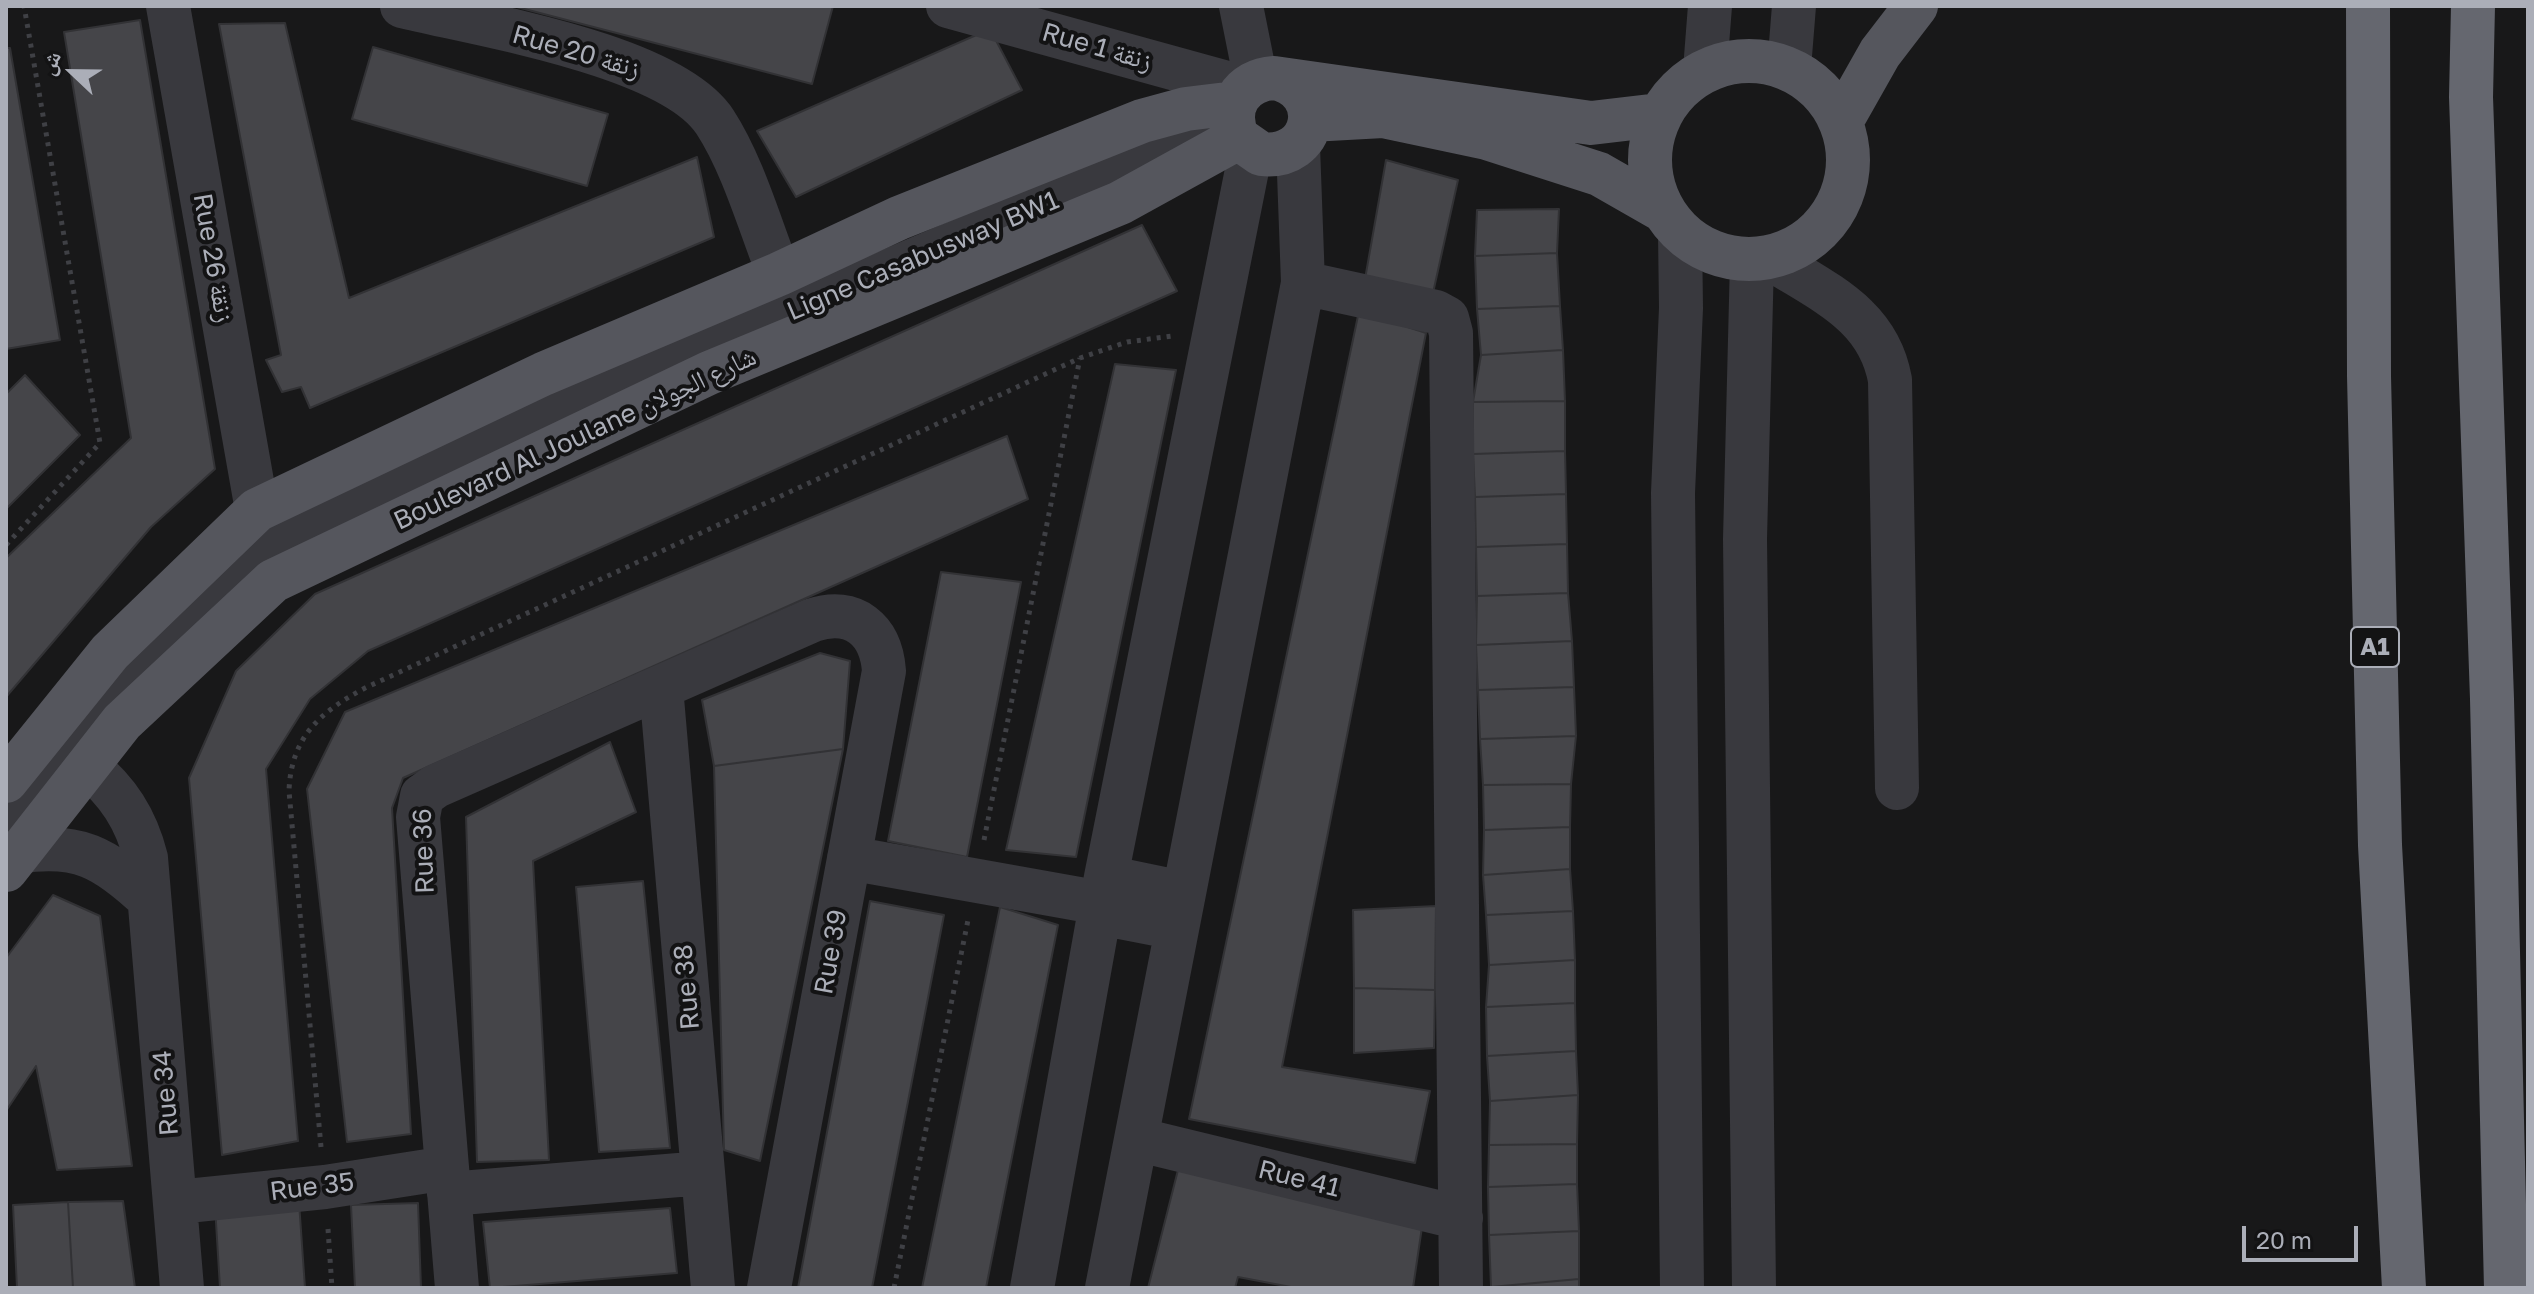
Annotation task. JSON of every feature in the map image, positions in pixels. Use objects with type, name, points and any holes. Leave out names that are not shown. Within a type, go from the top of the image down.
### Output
[{"type":"highway","name":"A1","points":[[2368,6],[2369,376],[2380,845],[2404,1288]]},
{"type":"highway","points":[[2473,6],[2471,97],[2492,699],[2506,1288]]},
{"type":"main road","points":[[1841,122],[1880,53],[1916,6]]},
{"type":"main road","points":[[1246,111],[1280,155],[1304,133],[1383,116],[1487,138],[1599,174],[1671,221],[1713,254],[1761,259],[1802,245],[1828,221],[1844,190],[1848,156],[1841,122],[1828,100],[1811,82],[1789,68],[1761,60],[1732,61],[1705,70],[1678,89],[1659,115],[1649,147],[1651,179],[1671,221]]},
{"type":"main road","points":[[1246,111],[1290,83],[1304,94],[1304,133]]},
{"type":"main road","points":[[6,781],[110,652],[257,510],[543,374],[779,274],[899,218],[1142,121],[1186,109],[1591,123],[1659,115]]},
{"type":"main road","name":"Boulevard Al Joulane شارع الجولان","points":[[10,850],[87,766],[122,722],[273,581],[709,373],[1120,203],[1246,111]]},
{"type":"street","name":"Rue 26 زنقة","points":[[168,6],[257,510]]},
{"type":"street","name":"Rue 20 زنقة","points":[[402,6],[625,61],[698,100],[726,143],[779,274]]},
{"type":"street","name":"Rue 1 زنقة","points":[[948,6],[1246,111]]},
{"type":"street","points":[[1032,1288],[1246,111],[1241,6]]},
{"type":"street","points":[[1705,70],[1710,6]]},
{"type":"street","points":[[1789,68],[1794,6]]},
{"type":"street","name":"Ligne Casabusway BW1","points":[[6,811],[115,679],[262,535],[395,469],[1082,172],[1246,111]]},
{"type":"street","name":"Ligne Casabusway BW1","points":[[10,850],[117,692],[264,546],[394,483],[1037,207],[1246,111]]},
{"type":"street","points":[[1107,1288],[1303,283],[1304,133]]},
{"type":"street","points":[[1671,221],[1681,308],[1673,493],[1682,1288]]},
{"type":"street","points":[[1754,1288],[1745,555],[1761,259],[1859,316],[1871,330],[1887,363],[1897,788]]},
{"type":"street","points":[[1303,283],[1436,312],[1447,318],[1451,333],[1461,1288]]},
{"type":"street","name":"Rue 36","points":[[457,1288],[418,817],[422,796],[436,786],[822,617],[841,616],[861,623]]},
{"type":"street","name":"Rue 39","points":[[769,1288],[884,671],[880,645],[861,623]]},
{"type":"street","name":"Rue 38","points":[[661,687],[713,1288]]},
{"type":"street","name":"Rue 34","points":[[87,766],[104,780],[132,817],[146,858],[182,1288]]},
{"type":"street","points":[[10,850],[68,849],[91,855],[113,866],[148,898]]},
{"type":"street","points":[[849,858],[976,881],[1179,910]]},
{"type":"street","name":"Rue 41","points":[[1136,1139],[1461,1218]]},
{"type":"street","name":"Rue 35","points":[[177,1202],[325,1187],[703,1173]]},
{"type":"path","points":[[6,545],[100,443],[24,6]]},
{"type":"path","points":[[894,1288],[1080,358]]},
{"type":"building","points":[[513,6],[833,6],[812,84]]},
{"type":"building","points":[[140,20],[215,469],[151,527],[6,697],[6,558],[131,438],[64,32]]},
{"type":"building","points":[[285,23],[349,298],[697,157],[714,237],[310,408],[301,387],[282,392],[266,360],[281,355],[219,24]]},
{"type":"building","points":[[990,29],[1022,90],[796,197],[757,131]]},
{"type":"building","points":[[373,47],[608,114],[587,186],[352,119]]},
{"type":"building","points":[[6,48],[10,48],[60,340],[6,349]]},
{"type":"building","points":[[1386,160],[1458,180],[1433,293],[1365,279]]},
{"type":"building","points":[[1559,209],[1557,253],[1475,256],[1477,210]]},
{"type":"building","points":[[1142,225],[1177,291],[368,651],[310,699],[266,769],[298,1141],[222,1155],[189,778],[236,671],[315,594]]},
{"type":"building","points":[[1557,253],[1560,306],[1477,309],[1475,256]]},
{"type":"building","points":[[1560,306],[1563,350],[1481,355],[1477,309]]},
{"type":"building","points":[[1359,311],[1426,333],[1282,1067],[1430,1091],[1415,1163],[1189,1119]]},
{"type":"building","points":[[1563,350],[1565,401],[1473,402],[1481,355]]},
{"type":"building","points":[[1115,364],[1176,370],[1076,857],[1006,850]]},
{"type":"building","points":[[25,375],[80,435],[6,509],[6,394]]},
{"type":"building","points":[[1565,401],[1565,451],[1473,454],[1473,402]]},
{"type":"building","points":[[1007,436],[1028,499],[403,778],[392,808],[411,1134],[347,1142],[307,789],[345,712]]},
{"type":"building","points":[[1565,451],[1566,494],[1475,497],[1473,454]]},
{"type":"building","points":[[1566,494],[1567,544],[1476,547],[1475,497]]},
{"type":"building","points":[[1567,544],[1568,593],[1477,596],[1476,547]]},
{"type":"building","points":[[941,572],[1021,582],[967,857],[888,841]]},
{"type":"building","points":[[1568,593],[1572,641],[1476,645],[1477,596]]},
{"type":"building","points":[[1572,641],[1574,687],[1478,690],[1476,645]]},
{"type":"building","points":[[820,653],[850,661],[843,749],[714,766],[702,700]]},
{"type":"building","points":[[1574,687],[1576,736],[1480,739],[1478,690]]},
{"type":"building","points":[[1576,736],[1571,784],[1483,785],[1480,739]]},
{"type":"building","points":[[610,742],[636,812],[533,861],[549,1160],[477,1162],[466,817]]},
{"type":"building","points":[[843,749],[760,1161],[724,1150],[714,766]]},
{"type":"building","points":[[1571,784],[1570,827],[1484,830],[1483,785]]},
{"type":"building","points":[[1570,827],[1570,869],[1483,875],[1484,830]]},
{"type":"building","points":[[1570,869],[1573,911],[1486,915],[1483,875]]},
{"type":"building","points":[[643,881],[670,1148],[599,1152],[576,887]]},
{"type":"building","points":[[53,895],[100,916],[132,1166],[57,1170],[36,1066],[6,1111],[6,958]]},
{"type":"building","points":[[870,901],[944,915],[872,1288],[798,1288]]},
{"type":"building","points":[[1436,906],[1435,990],[1354,988],[1353,910]]},
{"type":"building","points":[[1000,907],[1058,925],[986,1288],[922,1288]]},
{"type":"building","points":[[1573,911],[1575,960],[1489,965],[1486,915]]},
{"type":"building","points":[[1575,960],[1575,1003],[1486,1007],[1489,965]]},
{"type":"building","points":[[1354,988],[1435,990],[1434,1048],[1354,1053]]},
{"type":"building","points":[[1575,1003],[1576,1051],[1487,1056],[1486,1007]]},
{"type":"building","points":[[1576,1051],[1578,1095],[1490,1101],[1487,1056]]},
{"type":"building","points":[[1578,1095],[1577,1144],[1489,1145],[1490,1101]]},
{"type":"building","points":[[1577,1144],[1577,1184],[1488,1187],[1489,1145]]},
{"type":"building","points":[[1179,1166],[1422,1227],[1413,1288],[1296,1288],[1238,1277],[1235,1288],[1148,1288]]},
{"type":"building","points":[[1577,1184],[1579,1231],[1489,1235],[1488,1187]]},
{"type":"building","points":[[123,1201],[135,1288],[73,1288],[68,1202]]},
{"type":"building","points":[[68,1202],[73,1288],[17,1288],[13,1205]]},
{"type":"building","points":[[299,1202],[305,1288],[220,1288],[215,1206]]},
{"type":"building","points":[[418,1203],[421,1288],[355,1288],[351,1205]]},
{"type":"building","points":[[670,1208],[677,1273],[490,1288],[483,1222]]},
{"type":"building","points":[[1579,1231],[1579,1279],[1491,1287],[1489,1235]]},
{"type":"building","points":[[1579,1279],[1579,1288],[1491,1288],[1491,1287]]}]
